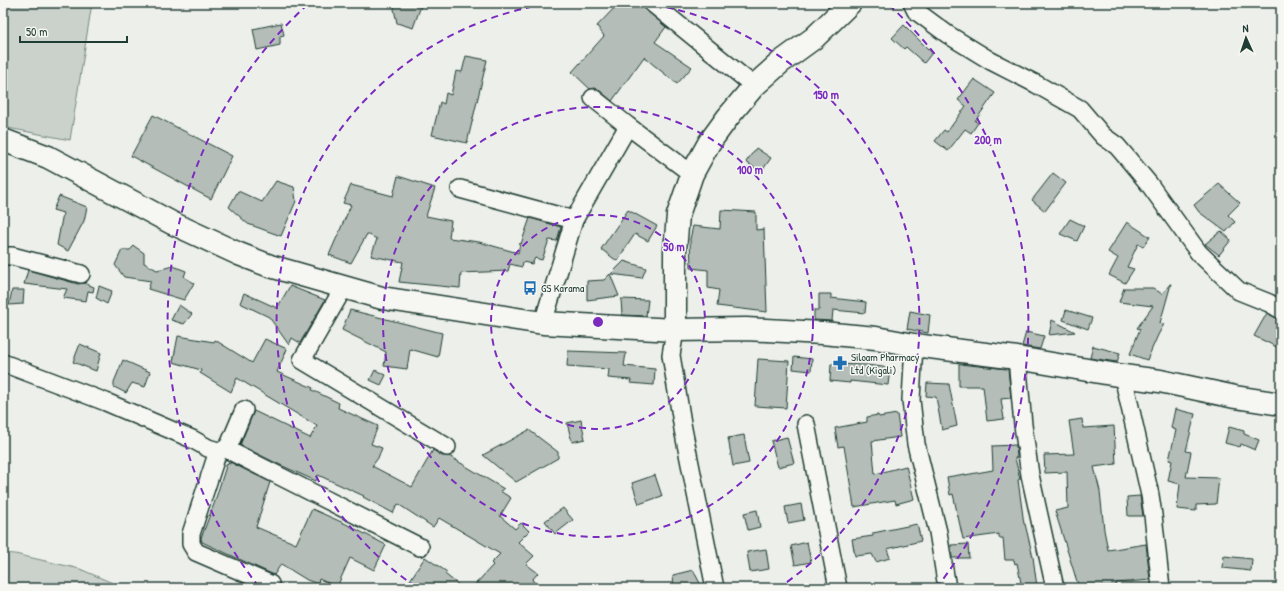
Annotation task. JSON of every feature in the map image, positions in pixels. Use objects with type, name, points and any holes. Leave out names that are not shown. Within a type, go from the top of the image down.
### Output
[{"type":"main road","points":[[675,330],[675,251],[678,215],[692,174],[709,143],[754,86],[781,62],[814,38],[850,3]]},
{"type":"main road","points":[[3,140],[48,157],[172,223],[219,245],[270,266],[382,298],[543,323],[675,330],[746,330],[822,333],[876,338],[914,345],[1017,358],[1160,381],[1235,397],[1281,404]]},
{"type":"street","points":[[652,3],[754,86]]},
{"type":"street","points":[[912,3],[916,11],[947,34],[990,61],[1036,84],[1080,109],[1103,136],[1117,146],[1139,172],[1199,253],[1240,292],[1269,303],[1281,310]]},
{"type":"street","points":[[593,98],[692,174]]},
{"type":"street","points":[[543,323],[574,220],[628,126]]},
{"type":"street","points":[[460,189],[574,220]]},
{"type":"street","points":[[3,256],[12,256],[81,274]]},
{"type":"street","points":[[344,287],[302,360],[446,447]]},
{"type":"street","points":[[675,330],[671,354],[683,429],[715,588]]},
{"type":"street","points":[[914,345],[911,400],[916,444],[938,532],[947,588]]},
{"type":"street","points":[[1017,358],[1023,425],[1030,475],[1055,588]]},
{"type":"street","points":[[3,363],[106,402],[179,433],[208,448],[222,450],[420,548]]},
{"type":"street","points":[[1123,376],[1150,495],[1161,588]]},
{"type":"street","points":[[244,410],[230,443],[222,450],[191,534],[191,544],[196,552],[270,584]]},
{"type":"street","points":[[806,424],[838,588]]},
{"type":"shaded area","points":[[3,3],[92,3],[70,140],[3,127]]},
{"type":"shaded area","points":[[3,553],[15,554],[80,569],[124,588],[3,588]]},
{"type":"building","points":[[395,3],[422,3],[413,28],[397,23],[394,9]]},
{"type":"building","points":[[619,3],[636,3],[643,7],[666,27],[655,42],[692,67],[677,84],[644,57],[612,101],[599,90],[595,88],[590,89],[572,72],[604,36],[597,26]]},
{"type":"building","points":[[281,23],[284,35],[280,36],[280,45],[257,50],[253,29]]},
{"type":"building","points":[[904,25],[932,53],[924,63],[906,47],[904,49],[892,38]]},
{"type":"building","points":[[466,56],[487,60],[467,143],[432,135],[440,102],[444,104],[446,93],[451,95],[456,71],[462,72]]},
{"type":"building","points":[[974,79],[995,93],[975,121],[978,123],[971,133],[965,129],[948,151],[935,141],[944,130],[947,132],[966,106],[958,100]]},
{"type":"building","points":[[153,115],[232,156],[211,199],[131,156]]},
{"type":"building","points":[[756,148],[771,158],[761,172],[746,162]]},
{"type":"building","points":[[1053,173],[1066,183],[1045,211],[1032,200]]},
{"type":"building","points":[[398,176],[435,188],[426,216],[451,221],[449,238],[479,242],[518,253],[520,243],[521,244],[530,218],[561,227],[557,241],[549,240],[542,260],[535,258],[532,264],[523,262],[522,267],[510,264],[508,271],[461,273],[460,288],[399,282],[403,262],[371,256],[377,239],[367,234],[351,263],[329,255],[351,205],[343,203],[351,185],[393,196]]},
{"type":"building","points":[[276,181],[294,187],[296,201],[281,236],[248,224],[229,207],[238,191],[262,202]]},
{"type":"building","points":[[1219,184],[1240,203],[1228,215],[1235,222],[1226,232],[1199,212],[1194,205]]},
{"type":"building","points":[[59,196],[87,207],[84,221],[68,251],[57,245],[63,213],[53,210]]},
{"type":"building","points":[[628,210],[657,226],[648,241],[635,234],[617,261],[601,249]]},
{"type":"building","points":[[721,210],[756,212],[756,230],[764,229],[767,312],[717,306],[719,290],[708,288],[708,270],[691,268],[690,239],[693,226],[720,229]]},
{"type":"building","points":[[1070,219],[1084,226],[1077,241],[1060,234]]},
{"type":"building","points":[[1127,222],[1150,237],[1143,247],[1138,244],[1127,267],[1134,269],[1125,283],[1109,275],[1118,258],[1108,252]]},
{"type":"building","points":[[1221,231],[1231,240],[1219,255],[1205,244]]},
{"type":"building","points":[[134,246],[144,253],[144,263],[157,270],[173,266],[186,271],[184,277],[194,283],[184,300],[148,289],[151,281],[124,277],[115,265],[122,250],[130,250]]},
{"type":"building","points":[[624,261],[646,268],[642,278],[611,274]]},
{"type":"building","points":[[28,270],[78,284],[84,283],[94,287],[93,292],[88,291],[86,301],[63,298],[67,289],[24,284]]},
{"type":"building","points":[[610,274],[619,296],[587,300],[587,281],[604,280]]},
{"type":"building","points":[[1170,284],[1160,323],[1164,324],[1147,360],[1130,354],[1140,329],[1137,328],[1153,306],[1119,302],[1124,288],[1153,288],[1162,294]]},
{"type":"building","points":[[99,286],[112,291],[107,304],[96,298]]},
{"type":"building","points":[[290,286],[325,300],[300,343],[292,338],[289,345],[269,317],[240,303],[244,293],[277,308]]},
{"type":"building","points":[[12,290],[24,290],[23,304],[9,305]]},
{"type":"building","points":[[819,294],[831,294],[831,298],[866,302],[865,313],[833,310],[832,321],[814,320],[814,310],[819,310]]},
{"type":"building","points":[[621,299],[648,300],[646,316],[622,315]]},
{"type":"building","points":[[179,305],[192,314],[184,324],[171,320]]},
{"type":"building","points":[[350,310],[442,333],[438,357],[410,349],[407,369],[384,366],[386,352],[342,330]]},
{"type":"building","points":[[1066,310],[1092,318],[1088,329],[1063,320]]},
{"type":"building","points":[[910,311],[930,315],[928,333],[907,329]]},
{"type":"building","points":[[1267,313],[1281,320],[1281,349],[1254,336]]},
{"type":"building","points":[[1052,320],[1075,332],[1049,335]]},
{"type":"building","points":[[1026,332],[1044,336],[1040,349],[1022,346]]},
{"type":"building","points":[[178,336],[214,342],[215,340],[252,363],[265,339],[287,349],[277,372],[313,388],[312,390],[339,403],[338,408],[378,426],[371,444],[382,448],[378,458],[372,466],[412,487],[433,450],[442,456],[449,456],[504,489],[500,491],[511,498],[500,516],[515,529],[521,523],[529,531],[518,542],[534,556],[526,564],[538,573],[532,580],[541,588],[472,588],[493,565],[491,563],[500,554],[439,518],[433,527],[398,504],[393,513],[363,497],[364,496],[318,475],[316,481],[240,445],[254,411],[310,438],[317,426],[237,378],[231,392],[200,373],[201,370],[173,362]]},
{"type":"building","points":[[80,344],[101,353],[96,371],[73,362]]},
{"type":"building","points":[[1093,346],[1120,353],[1117,362],[1090,358]]},
{"type":"building","points":[[568,351],[626,353],[624,366],[655,369],[654,385],[630,383],[631,380],[608,378],[609,369],[567,366]]},
{"type":"building","points":[[794,357],[812,359],[811,371],[793,369]]},
{"type":"building","points":[[758,359],[789,361],[786,408],[755,406]]},
{"type":"building","points":[[123,360],[150,372],[145,387],[132,383],[126,393],[114,387],[114,382]]},
{"type":"building","points":[[831,364],[867,365],[890,368],[888,385],[850,381],[850,383],[830,381]]},
{"type":"building","points":[[959,364],[1008,369],[1011,398],[1001,399],[1004,419],[987,421],[983,386],[959,386]]},
{"type":"building","points":[[375,370],[386,375],[381,385],[370,380]]},
{"type":"building","points":[[927,383],[949,384],[957,426],[942,430],[936,397],[926,396]]},
{"type":"building","points":[[1175,409],[1195,414],[1186,451],[1191,452],[1186,477],[1219,478],[1216,504],[1196,505],[1196,511],[1177,509],[1180,484],[1168,481],[1172,461],[1169,460],[1176,430],[1171,428]]},
{"type":"building","points":[[897,414],[900,437],[872,441],[875,474],[906,466],[914,499],[896,504],[895,500],[854,507],[844,446],[838,447],[835,428],[867,422],[867,417]]},
{"type":"building","points":[[1082,419],[1083,428],[1114,426],[1116,464],[1094,467],[1100,491],[1104,530],[1108,550],[1146,544],[1150,580],[1116,583],[1117,588],[1079,588],[1055,511],[1068,508],[1067,472],[1045,473],[1044,455],[1074,454],[1069,421]]},
{"type":"building","points":[[581,420],[585,439],[572,442],[567,423]]},
{"type":"building","points":[[1229,427],[1244,431],[1244,434],[1259,440],[1255,450],[1241,444],[1240,447],[1225,443]]},
{"type":"building","points":[[529,430],[558,452],[558,458],[516,482],[483,455]]},
{"type":"building","points":[[744,435],[749,463],[733,466],[728,438]]},
{"type":"building","points":[[787,437],[794,463],[778,467],[771,441]]},
{"type":"building","points":[[1016,445],[1017,457],[1015,458],[1020,479],[1018,480],[1024,524],[1033,557],[1037,587],[1030,588],[1022,588],[1017,563],[1015,564],[1014,560],[1005,560],[1003,538],[999,538],[999,534],[963,539],[953,494],[950,495],[947,477],[993,470],[992,446]]},
{"type":"building","points":[[230,462],[270,482],[256,527],[296,544],[312,509],[346,524],[386,545],[374,570],[350,558],[337,587],[319,579],[318,584],[307,580],[281,564],[274,575],[202,542],[201,538],[227,463],[230,464]]},
{"type":"building","points":[[655,475],[662,496],[639,504],[632,483]]},
{"type":"building","points":[[1140,496],[1143,516],[1128,516],[1127,497]]},
{"type":"building","points":[[801,504],[804,520],[788,523],[785,507]]},
{"type":"building","points":[[563,508],[573,520],[555,534],[545,521]]},
{"type":"building","points":[[757,510],[760,527],[748,530],[744,513]]},
{"type":"building","points":[[917,524],[921,541],[887,549],[890,558],[876,562],[872,554],[855,556],[852,539],[873,536],[873,533]]},
{"type":"building","points":[[807,542],[811,562],[795,565],[791,546]]},
{"type":"building","points":[[968,544],[969,558],[952,558],[951,545]]},
{"type":"building","points":[[766,549],[769,569],[750,572],[747,552]]},
{"type":"building","points":[[1224,556],[1252,559],[1251,571],[1223,568]]},
{"type":"building","points":[[425,557],[447,572],[445,574],[462,588],[405,588]]},
{"type":"building","points":[[693,570],[702,587],[674,588],[673,575]]},
{"type":"place","name":"GS Karama","points":[[530,288]]},
{"type":"place","name":"Siloam Pharmacy Ltd (Kigali)","points":[[840,363]]}]
